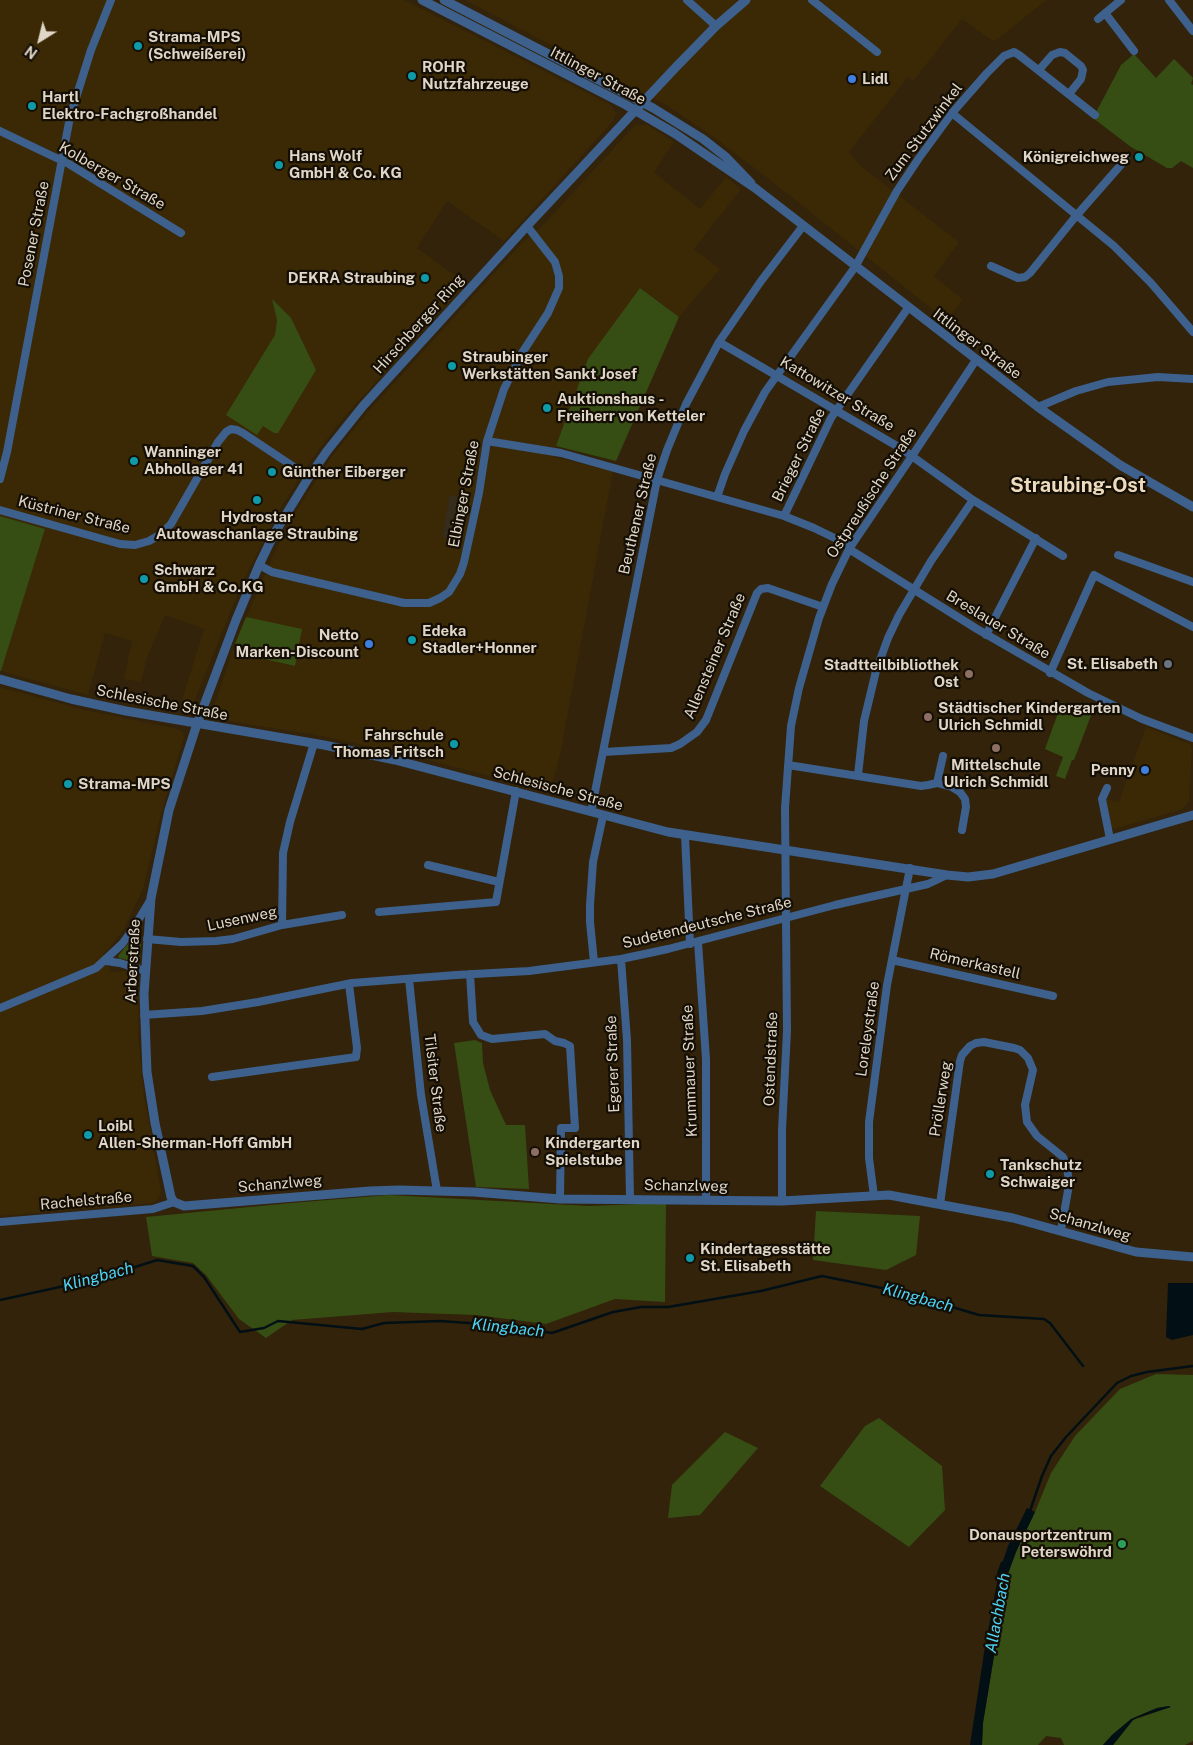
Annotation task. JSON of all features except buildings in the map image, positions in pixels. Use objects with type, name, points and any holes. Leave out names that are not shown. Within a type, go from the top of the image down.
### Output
[{"type":"street","name":"Posener Straße","points":[[0,478],[7,452],[70,117],[83,73],[111,0]]},
{"type":"street","name":"Ittlinger Straße","points":[[422,0],[674,133],[755,188],[1038,407],[1120,465],[1193,507]]},
{"type":"street","name":"Ittlinger Straße","points":[[444,0],[644,102],[711,145],[732,163],[755,188]]},
{"type":"street","points":[[687,0],[716,26]]},
{"type":"street","name":"Hirschberger Ring","points":[[196,724],[236,620],[274,534],[332,444],[376,392],[527,226],[716,26],[746,0]]},
{"type":"street","points":[[812,0],[877,52]]},
{"type":"street","points":[[1098,19],[1121,0]]},
{"type":"street","points":[[1169,0],[1193,31]]},
{"type":"street","points":[[1104,13],[1134,51]]},
{"type":"street","name":"Zum Stutzwinkel","points":[[717,497],[744,431],[777,374],[855,267],[897,191],[952,113],[983,78],[1008,53],[1014,52],[1040,70],[1095,115]]},
{"type":"street","points":[[1040,70],[1052,55],[1060,52],[1065,53],[1081,66],[1083,70],[1081,78],[1069,94]]},
{"type":"street","points":[[952,113],[1114,246],[1151,283],[1193,332]]},
{"type":"street","name":"Kolberger Straße","points":[[0,132],[62,160],[181,233]]},
{"type":"street","points":[[991,266],[1018,278],[1025,277],[1126,159]]},
{"type":"street","name":"Elbinger Straße","points":[[259,565],[272,572],[404,603],[429,603],[449,592],[456,582],[464,562],[479,493],[487,441],[496,410],[510,376],[522,353],[548,313],[559,288],[559,276],[554,262],[527,226]]},
{"type":"street","name":"Beuthener Straße","points":[[591,812],[657,480],[675,426],[719,342],[761,281],[803,226]]},
{"type":"street","name":"Brieger Straße","points":[[784,516],[836,409],[908,308]]},
{"type":"street","name":"Kattowitzer Straße","points":[[719,342],[777,374],[912,456],[973,500],[1064,556]]},
{"type":"street","name":"Ostpreußische Straße","points":[[786,918],[785,820],[791,726],[813,636],[832,584],[850,547],[976,360]]},
{"type":"street","points":[[1038,407],[1076,391],[1108,382],[1158,377],[1193,379]]},
{"type":"street","name":"Küstriner Straße","points":[[0,510],[120,544],[135,544],[149,541],[161,534],[171,524],[218,442],[226,432],[231,430],[243,433],[309,477]]},
{"type":"street","name":"Breslauer Straße","points":[[487,441],[561,453],[784,516],[814,528],[850,547],[913,590],[1050,672],[1142,719],[1193,738]]},
{"type":"street","points":[[858,775],[864,721],[876,670],[888,638],[913,590],[973,500]]},
{"type":"street","points":[[986,635],[1036,538]]},
{"type":"street","points":[[1118,555],[1193,582]]},
{"type":"street","points":[[1050,672],[1094,575],[1193,627]]},
{"type":"street","name":"Allensteiner Straße","points":[[604,752],[671,748],[697,732],[706,720],[753,602],[761,589],[768,588],[823,608]]},
{"type":"street","name":"Schlesische Straße","points":[[0,679],[89,703],[196,724],[314,743],[395,760],[516,791],[603,816],[685,835],[947,875],[968,877],[994,874],[1193,814]]},
{"type":"street","name":"Arberstraße","points":[[174,1202],[166,1175],[147,1072],[144,971],[151,898],[169,810],[196,724]]},
{"type":"street","points":[[282,925],[283,853],[290,822],[314,743]]},
{"type":"street","points":[[937,782],[943,756]]},
{"type":"street","points":[[788,764],[921,786],[937,782],[952,786],[965,799],[966,807],[962,830]]},
{"type":"street","points":[[1107,788],[1102,799],[1110,839]]},
{"type":"street","points":[[378,912],[496,902],[516,791]]},
{"type":"street","points":[[594,962],[590,922],[593,862],[603,816]]},
{"type":"street","name":"Krummauer Straße","points":[[685,835],[706,1059],[706,1200]]},
{"type":"street","points":[[428,865],[499,882]]},
{"type":"street","name":"Loreleystraße","points":[[874,1196],[869,1158],[869,1122],[892,960],[910,868]]},
{"type":"street","name":"Sudetendeutsche Straße","points":[[144,1015],[202,1011],[349,984],[529,971],[621,959],[694,943],[786,918],[928,884],[947,875]]},
{"type":"street","points":[[0,1008],[85,973],[106,961],[133,929],[151,898]]},
{"type":"street","name":"Lusenweg","points":[[147,939],[181,942],[233,939],[282,925],[342,915]]},
{"type":"street","name":"Ostendstraße","points":[[782,1201],[782,1130],[787,1031],[786,918]]},
{"type":"street","name":"Egerer Straße","points":[[621,959],[627,1040],[630,1198]]},
{"type":"street","name":"Römerkastell","points":[[892,960],[1053,996]]},
{"type":"street","points":[[106,961],[120,963],[144,971]]},
{"type":"street","points":[[470,974],[473,1022],[481,1036],[492,1039],[545,1034],[555,1041],[570,1046],[575,1128],[561,1128],[560,1198]]},
{"type":"street","name":"Tilsiter Straße","points":[[409,979],[421,1095],[436,1191]]},
{"type":"street","points":[[212,1077],[356,1057],[349,984]]},
{"type":"street","name":"Pröllerweg","points":[[940,1204],[962,1055],[970,1046],[976,1043],[984,1042],[1014,1048],[1020,1050],[1028,1058],[1033,1070],[1025,1106],[1027,1122],[1037,1136],[1063,1157],[1067,1166],[1069,1185],[1061,1230]]},
{"type":"street","name":"Schanzlweg","points":[[174,1202],[184,1206],[370,1191],[436,1191],[560,1198],[782,1201],[874,1196],[905,1197],[1013,1218],[1136,1252],[1193,1257]]},
{"type":"street","name":"Rachelstraße","points":[[0,1222],[153,1209],[174,1202]]},
{"type":"shaded area","points":[[0,0],[404,0],[611,105],[616,113],[614,120],[504,241],[447,201],[417,248],[466,283],[343,418],[309,463],[280,509],[242,583],[192,707],[181,703],[204,629],[165,615],[147,658],[141,682],[124,679],[132,641],[105,633],[88,695],[1,671],[45,529],[0,516]]},
{"type":"shaded area","points":[[465,0],[1046,0],[993,41],[962,19],[913,81],[908,77],[849,152],[862,167],[959,242],[934,276],[963,300],[946,320],[770,180],[715,138],[668,106]]},
{"type":"shaded area","points":[[635,125],[648,125],[674,142],[654,172],[700,209],[726,177],[741,189],[694,249],[720,269],[679,317],[640,288],[556,446],[554,457],[613,471],[561,750],[550,792],[417,757],[322,736],[216,719],[212,712],[235,644],[272,558],[293,516],[330,459],[368,412],[520,245],[545,223]]},
{"type":"shaded area","points":[[450,495],[458,496],[450,539],[442,537]]},
{"type":"shaded area","points":[[0,687],[76,708],[178,729],[183,733],[184,737],[161,814],[143,889],[124,929],[103,954],[111,972],[125,971],[136,978],[138,982],[138,1034],[144,1096],[161,1191],[159,1198],[153,1203],[0,1216]]},
{"type":"shaded area","points":[[1146,727],[1190,744],[1192,748],[1189,801],[1183,809],[1114,829],[1110,825],[1105,802],[1107,799],[1119,802]]},
{"type":"green space","points":[[1134,54],[1156,78],[1174,59],[1193,78],[1191,84],[1193,85],[1193,168],[1181,161],[1172,168],[1167,168],[1131,147],[1093,118],[1121,65]]},
{"type":"green space","points":[[640,288],[679,317],[616,461],[556,446],[588,359]]},
{"type":"green space","points":[[272,299],[291,318],[316,370],[278,433],[274,433],[263,426],[257,435],[226,415],[275,335],[277,320]]},
{"type":"green space","points":[[0,516],[45,529],[1,671],[0,671]]},
{"type":"green space","points":[[246,617],[302,629],[295,666],[242,654],[235,644]]},
{"type":"green space","points":[[1062,702],[1092,713],[1065,779],[1056,776],[1063,757],[1045,749]]},
{"type":"green space","points":[[132,939],[137,939],[141,942],[139,963],[119,958],[118,956]]},
{"type":"green space","points":[[475,1040],[482,1043],[483,1063],[490,1090],[506,1125],[525,1125],[529,1189],[476,1187],[454,1043]]},
{"type":"green space","points":[[389,1195],[589,1206],[666,1203],[665,1302],[615,1299],[546,1324],[476,1315],[393,1312],[292,1320],[266,1338],[239,1319],[206,1275],[193,1263],[152,1256],[146,1217]]},
{"type":"green space","points":[[816,1211],[920,1216],[916,1255],[886,1270],[813,1260]]},
{"type":"green space","points":[[1156,1374],[1193,1375],[1193,1741],[1185,1745],[1113,1745],[1133,1720],[1169,1706],[1157,1708],[1131,1719],[1103,1745],[1064,1745],[1061,1738],[1046,1736],[1038,1745],[982,1745],[983,1723],[1008,1583],[1006,1579],[1051,1473],[1075,1436],[1120,1389]]},
{"type":"green space","points":[[879,1418],[942,1466],[945,1510],[909,1547],[820,1486],[865,1426]]},
{"type":"green space","points":[[725,1432],[758,1448],[700,1515],[668,1518],[672,1485]]},
{"type":"water","points":[[1168,1283],[1193,1283],[1193,1335],[1172,1340],[1166,1337]]},
{"type":"water","points":[[1027,1508],[1035,1512],[1016,1552],[1006,1579],[1008,1583],[983,1723],[982,1745],[970,1745],[998,1577],[997,1573]]},
{"type":"water","points":[[1171,1707],[1133,1720],[1113,1745],[1103,1745],[1131,1719],[1157,1708]]},
{"type":"waterway","name":"Klingbach","points":[[0,1300],[101,1278],[157,1260],[193,1266],[204,1277],[240,1332],[264,1328],[278,1321],[362,1329],[384,1323],[440,1321],[497,1325],[552,1333],[613,1312],[641,1307],[668,1307],[761,1291],[822,1276],[902,1292],[979,1315],[1044,1319],[1050,1323],[1083,1366]]},
{"type":"waterway","name":"Allachbach","points":[[1030,1511],[1051,1456],[1066,1437],[1117,1383],[1131,1376],[1147,1372],[1193,1366]]},
{"type":"place","name":"Strama-MPS (Schweißerei)","points":[[138,46]]},
{"type":"place","name":"ROHR Nutzfahrzeuge","points":[[412,76]]},
{"type":"place","name":"Lidl","points":[[852,79]]},
{"type":"place","name":"Hartl Elektro-Fachgroßhandel","points":[[32,106]]},
{"type":"place","name":"Königreichweg","points":[[1139,157]]},
{"type":"place","name":"Hans Wolf GmbH & Co. KG","points":[[279,165]]},
{"type":"place","name":"DEKRA Straubing","points":[[425,278]]},
{"type":"place","name":"Straubinger Werkstätten Sankt Josef","points":[[452,366]]},
{"type":"place","name":"Auktionshaus - Freiherr von Ketteler","points":[[547,408]]},
{"type":"place","name":"Wanninger Abhollager 41","points":[[134,461]]},
{"type":"place","name":"Günther Eiberger","points":[[272,472]]},
{"type":"place","name":"Hydrostar Autowaschanlage Straubing","points":[[257,500]]},
{"type":"place","name":"Schwarz GmbH & Co.KG","points":[[144,579]]},
{"type":"place","name":"Edeka Stadler+Honner","points":[[412,640]]},
{"type":"place","name":"Netto Marken-Discount","points":[[369,644]]},
{"type":"place","name":"St. Elisabeth","points":[[1168,664]]},
{"type":"place","name":"Stadtteilbibliothek Ost","points":[[969,674]]},
{"type":"place","name":"Städtischer Kindergarten Ulrich Schmidl","points":[[928,717]]},
{"type":"place","name":"Fahrschule Thomas Fritsch","points":[[454,744]]},
{"type":"place","name":"Mittelschule Ulrich Schmidl","points":[[996,748]]},
{"type":"place","name":"Penny","points":[[1145,770]]},
{"type":"place","name":"Strama-MPS","points":[[68,784]]},
{"type":"place","name":"Loibl Allen-Sherman-Hoff GmbH","points":[[88,1135]]},
{"type":"place","name":"Kindergarten Spielstube","points":[[535,1152]]},
{"type":"place","name":"Tankschutz Schwaiger","points":[[990,1174]]},
{"type":"place","name":"Kindertagesstätte St. Elisabeth","points":[[690,1258]]},
{"type":"place","name":"Donausportzentrum Peterswöhrd","points":[[1122,1544]]},
{"type":"district","name":"Straubing-Ost","points":[[1078,486]]}]
